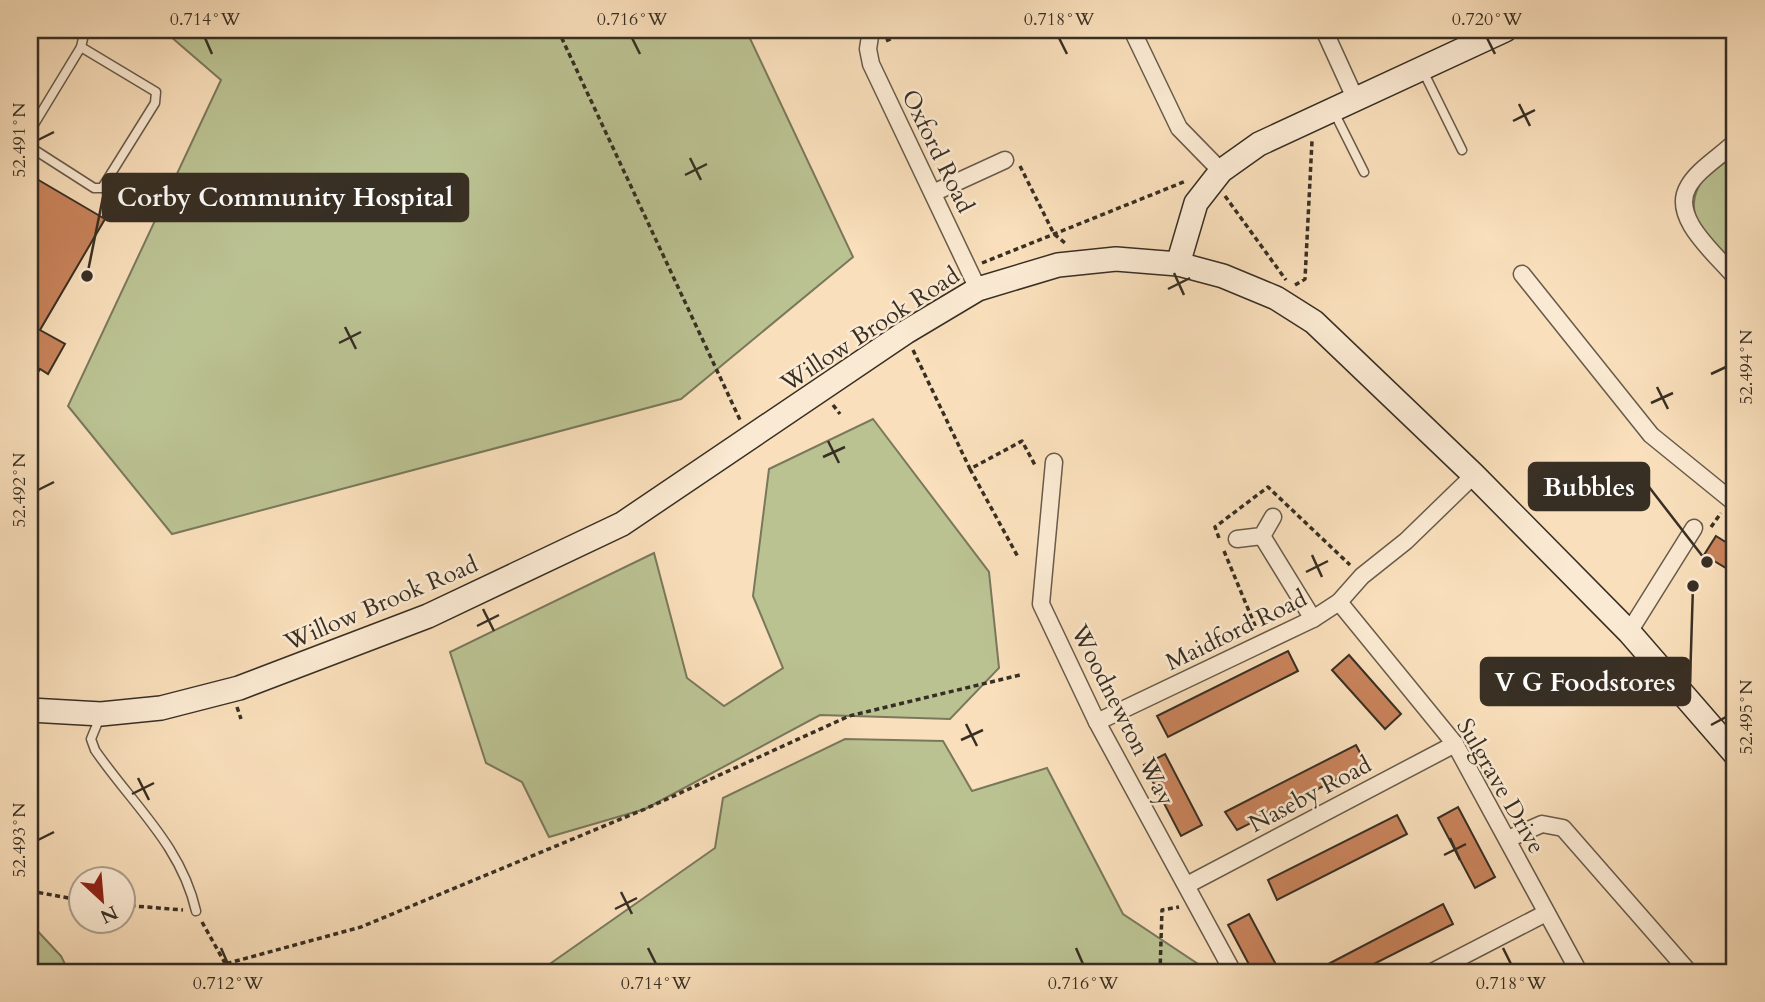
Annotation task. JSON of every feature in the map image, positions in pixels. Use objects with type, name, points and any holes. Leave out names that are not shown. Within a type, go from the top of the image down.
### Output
[{"type":"street","name":"Oxford Road","points":[[871,30],[868,49],[877,75],[974,279]]},
{"type":"street","points":[[1132,30],[1179,128],[1218,176]]},
{"type":"street","points":[[1324,30],[1355,99]]},
{"type":"street","points":[[1178,264],[1196,203],[1218,176],[1259,144],[1505,30]]},
{"type":"street","points":[[1735,142],[1689,185],[1683,199],[1685,217],[1735,277]]},
{"type":"street","points":[[933,193],[1005,160]]},
{"type":"street","name":"Willow Brook Road","points":[[30,710],[101,714],[161,708],[239,688],[428,616],[622,524],[906,332],[974,279],[1085,261],[1126,260],[1178,264],[1245,284],[1314,322],[1474,475],[1629,632],[1735,754]]},
{"type":"street","points":[[1522,274],[1651,435],[1733,500]]},
{"type":"street","name":"Woodnewton Way","points":[[1054,462],[1041,604],[1097,722],[1233,972]]},
{"type":"street","name":"Maidford Road","points":[[1097,722],[1313,619],[1339,602],[1362,576],[1405,541],[1474,475]]},
{"type":"street","points":[[1262,536],[1273,517]]},
{"type":"street","points":[[1629,632],[1694,528]]},
{"type":"street","points":[[1237,539],[1262,536]]},
{"type":"street","points":[[1262,536],[1313,619]]},
{"type":"street","name":"Sulgrave Drive","points":[[1339,602],[1455,744],[1579,972]]},
{"type":"street","name":"Naseby Road","points":[[1187,885],[1455,744]]},
{"type":"street","points":[[1508,839],[1542,824],[1563,828],[1689,972]]},
{"type":"street","points":[[1432,972],[1546,914]]},
{"type":"lane","points":[[30,131],[80,47],[85,30]]},
{"type":"lane","points":[[30,147],[94,188],[102,188],[155,103],[156,92],[80,47]]},
{"type":"lane","points":[[1422,69],[1462,150]]},
{"type":"lane","points":[[1333,109],[1364,172]]},
{"type":"lane","points":[[101,714],[91,739],[95,750],[146,813],[178,860],[196,911]]},
{"type":"path","points":[[558,30],[750,439]]},
{"type":"path","points":[[868,49],[910,30]]},
{"type":"path","points":[[974,279],[1054,234],[1200,175],[1218,176],[1292,288],[1305,279],[1312,137],[1307,122]]},
{"type":"path","points":[[1005,160],[1014,153],[1054,234],[1085,261]]},
{"type":"path","points":[[906,332],[970,468],[1018,557]]},
{"type":"path","points":[[970,468],[1022,441],[1051,496]]},
{"type":"path","points":[[1694,528],[1709,530],[1733,500]]},
{"type":"path","points":[[212,972],[225,964],[362,927],[645,809],[849,716],[1020,675]]},
{"type":"path","points":[[30,891],[66,897]]},
{"type":"path","points":[[1160,972],[1162,911],[1198,904]]},
{"type":"path","points":[[136,906],[196,911],[230,972]]},
{"type":"path","points":[[224,972],[225,964]]},
{"type":"green space","points":[[163,30],[746,30],[853,257],[681,399],[172,534],[68,406],[221,80]]},
{"type":"green space","points":[[1735,154],[1735,267],[1703,232],[1694,211],[1694,200],[1705,178]]},
{"type":"green space","points":[[873,419],[989,572],[999,668],[950,719],[820,715],[645,809],[549,837],[522,782],[486,763],[450,652],[654,553],[687,678],[724,706],[783,668],[753,596],[769,469]]},
{"type":"green space","points":[[845,739],[943,741],[972,791],[1047,768],[1123,914],[1198,964],[1202,972],[544,972],[544,968],[715,848],[723,798]]},
{"type":"green space","points":[[32,925],[61,956],[69,972],[30,972]]},
{"type":"building","points":[[30,175],[105,219],[40,330],[65,344],[48,374],[40,369],[30,386]]},
{"type":"building","points":[[1716,536],[1735,548],[1726,568],[1704,555]]},
{"type":"building","points":[[1288,651],[1298,671],[1168,737],[1157,716]]},
{"type":"building","points":[[1349,655],[1401,714],[1385,729],[1332,670]]},
{"type":"building","points":[[1356,745],[1366,764],[1283,807],[1237,830],[1225,812]]},
{"type":"building","points":[[1165,754],[1202,825],[1181,836],[1144,765]]},
{"type":"building","points":[[1458,807],[1495,877],[1475,888],[1438,818]]},
{"type":"building","points":[[1397,815],[1407,834],[1277,900],[1268,880]]},
{"type":"building","points":[[1443,904],[1453,924],[1358,972],[1313,972]]},
{"type":"building","points":[[1249,914],[1280,972],[1253,972],[1228,925]]},
{"type":"place","name":"Corby Community Hospital","points":[[87,276]]},
{"type":"place","name":"Bubbles","points":[[1707,562]]},
{"type":"place","name":"V G Foodstores","points":[[1693,586]]}]
